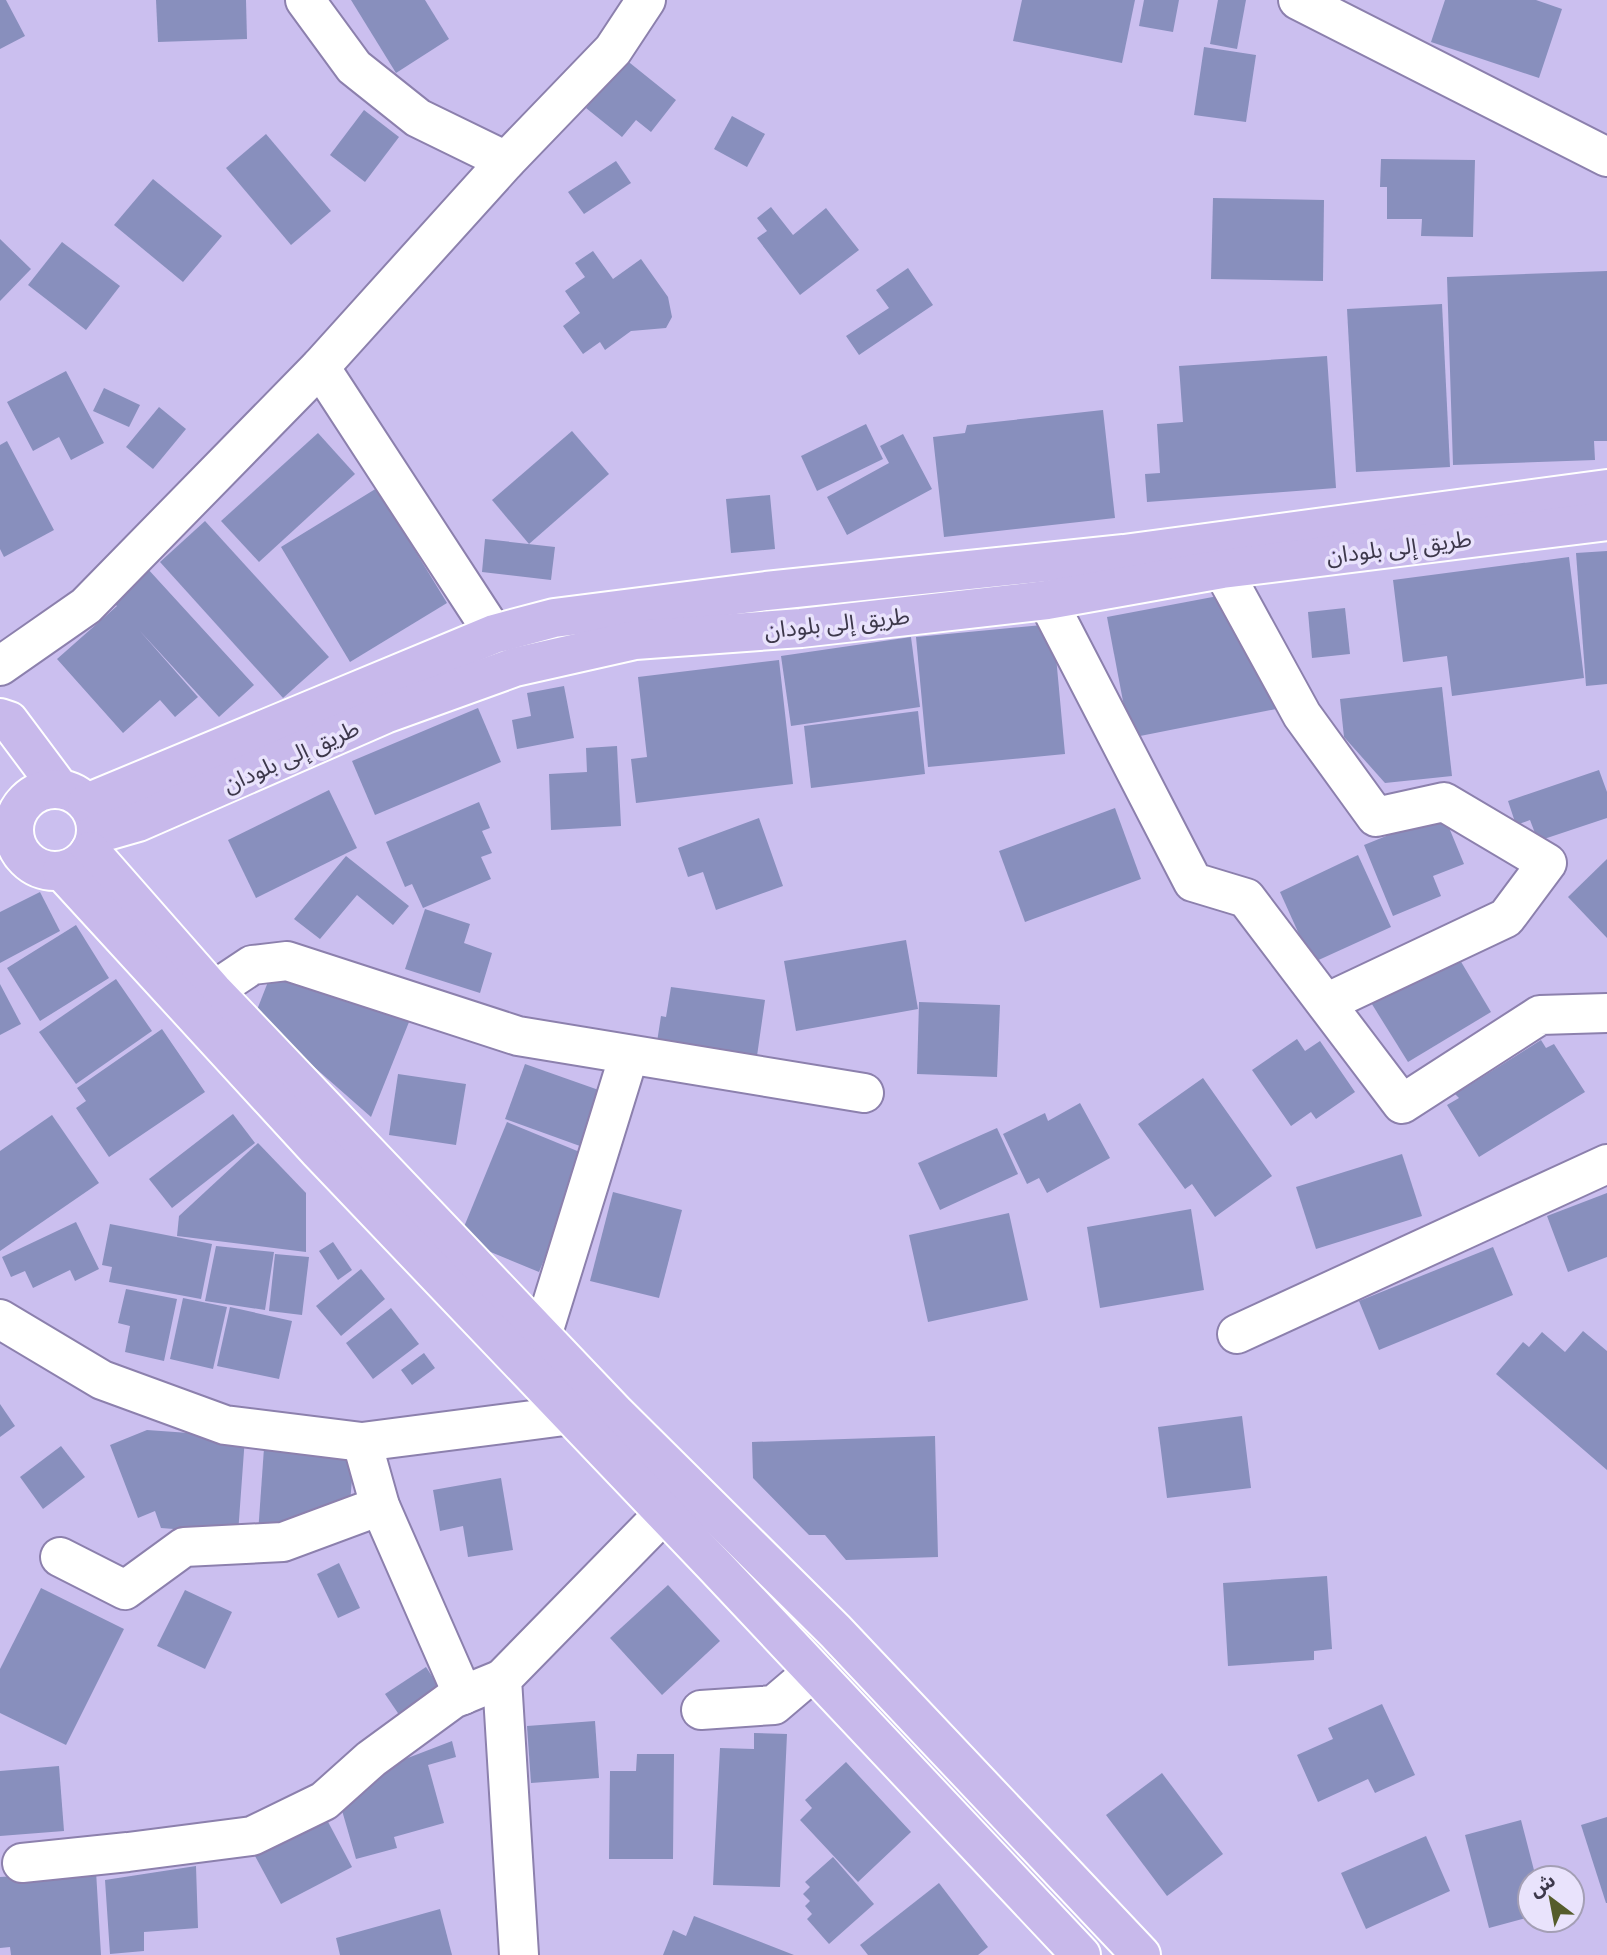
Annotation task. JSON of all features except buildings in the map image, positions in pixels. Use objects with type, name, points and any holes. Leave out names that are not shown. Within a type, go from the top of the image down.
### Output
[{"type":"main road","points":[[1141,1955],[835,1631],[616,1413],[213,991],[79,829],[44,789],[33,794],[9,828],[33,866],[45,870],[79,829],[494,634],[567,616],[766,591],[1124,554],[1607,489]]},
{"type":"main road","name":"طريق إلى بلودان","points":[[79,829],[138,822],[385,714],[515,667],[635,640],[801,628],[1047,600],[1222,569],[1607,521]]},
{"type":"main road","points":[[0,718],[9,721],[79,829],[319,1151],[1081,1955]]},
{"type":"street","points":[[305,0],[354,67],[396,101],[418,118],[506,162]]},
{"type":"street","points":[[0,666],[86,606],[320,367],[506,162],[613,50],[646,0]]},
{"type":"street","points":[[1298,0],[1607,157]]},
{"type":"street","points":[[320,367],[494,634]]},
{"type":"street","points":[[1222,569],[1302,715],[1376,817],[1444,802],[1546,863],[1506,918],[1326,1003]]},
{"type":"street","points":[[1047,600],[1193,881],[1246,898],[1402,1104],[1540,1015],[1607,1013]]},
{"type":"street","points":[[213,991],[252,965],[287,961],[517,1036],[864,1093]]},
{"type":"street","points":[[542,1336],[629,1055]]},
{"type":"street","points":[[1237,1334],[1607,1164]]},
{"type":"street","points":[[0,1318],[103,1380],[225,1424],[362,1442],[572,1415]]},
{"type":"street","points":[[362,1442],[380,1506],[463,1695]]},
{"type":"street","points":[[22,1863],[252,1836],[324,1801],[371,1759],[453,1699],[502,1679],[691,1487]]},
{"type":"street","points":[[60,1557],[125,1590],[184,1547],[283,1542],[380,1506]]},
{"type":"street","points":[[701,1710],[774,1704],[814,1671]]},
{"type":"street","points":[[502,1679],[519,1955]]}]
